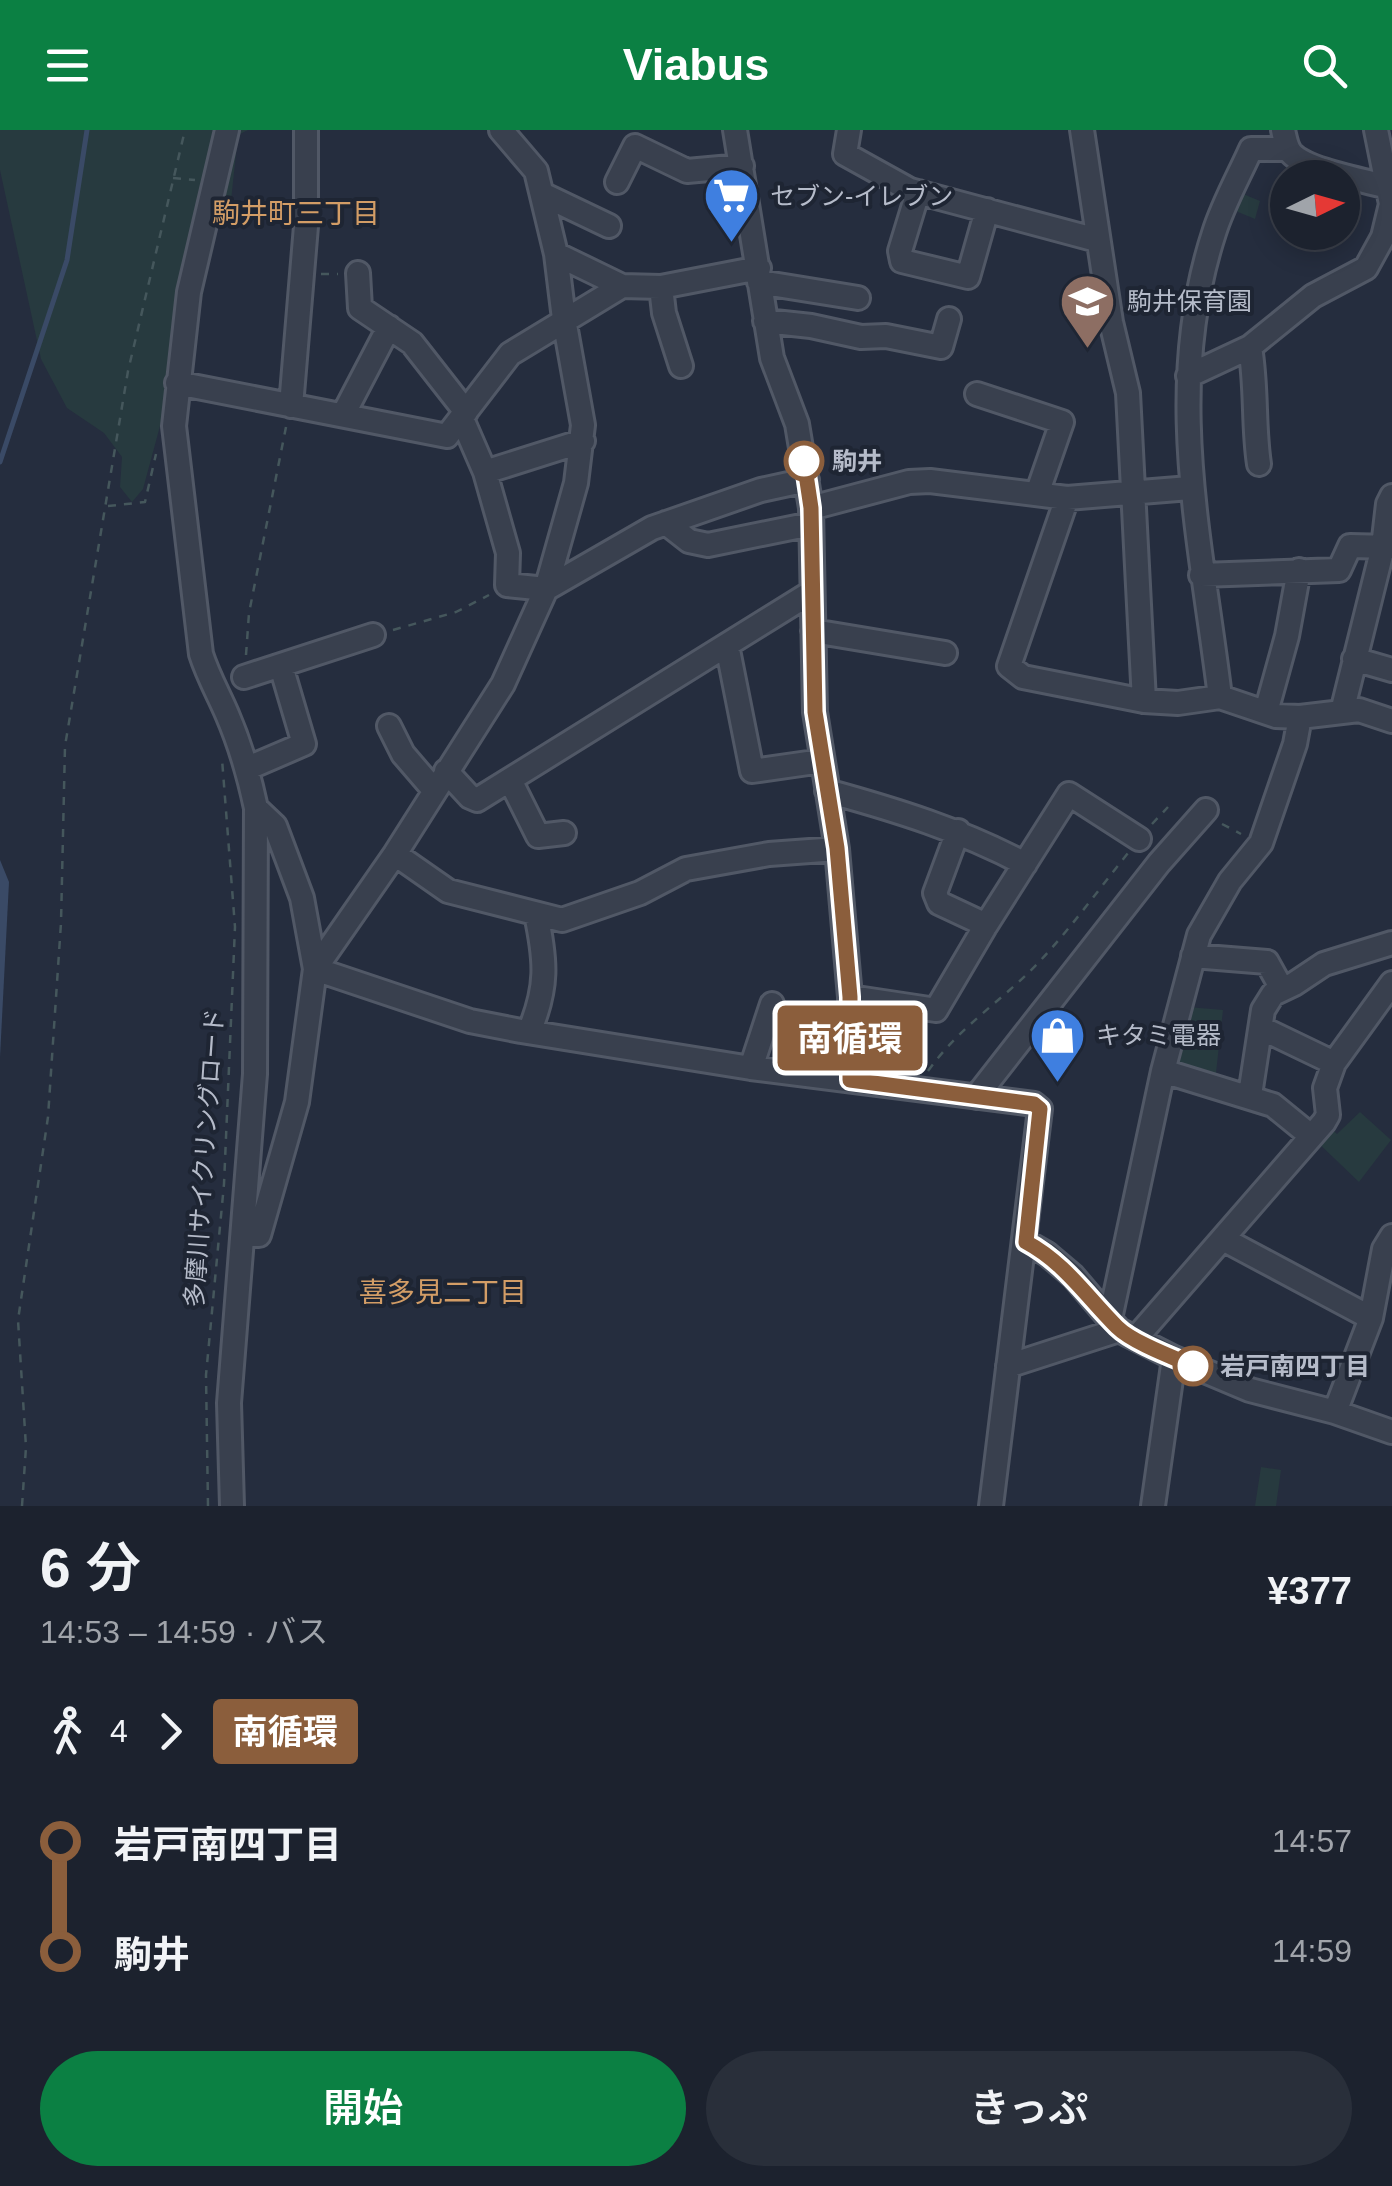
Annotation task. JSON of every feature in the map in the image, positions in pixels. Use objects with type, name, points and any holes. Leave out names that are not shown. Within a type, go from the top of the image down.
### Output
[{"type":"street","points":[[227,130],[189,292],[176,384],[175,443],[201,654],[248,768],[256,808],[255,1074],[229,1403],[232,1506]]},
{"type":"street","points":[[290,406],[306,226],[306,130]]},
{"type":"street","points":[[315,969],[395,854],[503,684],[546,589],[576,483],[582,441],[556,254],[536,172],[501,130]]},
{"type":"street","points":[[735,130],[772,358],[798,424],[807,480],[815,712],[837,848],[850,997],[850,1080]]},
{"type":"street","points":[[849,130],[844,154],[918,192],[1097,240]]},
{"type":"street","points":[[1082,130],[1111,322],[1128,392],[1144,700]]},
{"type":"street","points":[[1188,376],[1250,347],[1313,296],[1366,268],[1384,236],[1390,204],[1382,132]]},
{"type":"street","points":[[1220,696],[1190,488],[1188,376],[1200,284],[1221,216],[1251,149],[1286,139],[1294,156],[1309,164],[1390,188]]},
{"type":"street","points":[[617,182],[635,146],[687,171],[742,166]]},
{"type":"street","points":[[918,192],[900,251],[902,262],[968,277],[987,210]]},
{"type":"street","points":[[542,194],[608,226]]},
{"type":"street","points":[[556,254],[622,286],[661,287],[759,275],[858,298]]},
{"type":"street","points":[[358,273],[360,308],[412,343],[464,416],[508,553],[508,585],[546,589],[652,528],[761,490],[807,480]]},
{"type":"street","points":[[176,384],[447,436],[510,354],[622,286]]},
{"type":"street","points":[[661,287],[664,313],[682,366]]},
{"type":"street","points":[[765,321],[941,346],[948,319]]},
{"type":"street","points":[[343,414],[389,327]]},
{"type":"street","points":[[1250,347],[1259,464]]},
{"type":"street","points":[[977,394],[1062,422],[1038,494]]},
{"type":"street","points":[[485,472],[582,441]]},
{"type":"street","points":[[666,523],[690,541],[708,545],[811,516],[909,482],[1067,498],[1190,488]]},
{"type":"street","points":[[1342,712],[1388,547],[1388,504],[1392,496]]},
{"type":"street","points":[[1067,498],[1009,666],[1023,677],[1144,700],[1178,703],[1220,696],[1276,716],[1359,710],[1392,721]]},
{"type":"street","points":[[1202,575],[1329,572],[1339,570],[1350,546],[1388,547]]},
{"type":"street","points":[[1266,712],[1287,636],[1299,570]]},
{"type":"street","points":[[389,726],[403,754],[473,800],[511,782],[812,592]]},
{"type":"street","points":[[813,632],[936,648]]},
{"type":"street","points":[[244,677],[373,635]]},
{"type":"street","points":[[727,644],[752,771],[822,761]]},
{"type":"street","points":[[1354,659],[1392,670]]},
{"type":"street","points":[[248,768],[304,744],[281,666]]},
{"type":"street","points":[[1122,1329],[1163,1071],[1198,935],[1261,843],[1295,744],[1300,716]]},
{"type":"street","points":[[511,782],[538,836],[564,834]]},
{"type":"street","points":[[827,791],[967,828],[1025,864]]},
{"type":"street","points":[[850,997],[936,1010],[1069,794],[1139,839]]},
{"type":"street","points":[[244,1235],[259,1235],[297,1102],[315,969],[302,898],[276,826],[256,808]]},
{"type":"street","points":[[976,1097],[1159,863],[1206,810]]},
{"type":"street","points":[[967,828],[935,892],[939,903],[986,924]]},
{"type":"street","points":[[395,854],[448,891],[562,920],[640,893],[686,869],[769,854],[837,848]]},
{"type":"street","points":[[528,1032],[543,996],[545,978],[536,914]]},
{"type":"street","points":[[1250,1095],[1263,1010],[1272,994],[1324,964],[1390,938]]},
{"type":"street","points":[[1193,956],[1267,962],[1282,989]]},
{"type":"street","points":[[315,969],[470,1021],[587,1040],[596,1045],[1034,1104],[1040,1109],[992,1506]]},
{"type":"street","points":[[1008,1366],[1122,1329],[1223,1238],[1328,1115],[1325,1088],[1334,1063],[1392,983]]},
{"type":"street","points":[[751,1068],[772,1004]]},
{"type":"street","points":[[1261,1028],[1334,1063]]},
{"type":"street","points":[[1163,1071],[1250,1095],[1282,1110],[1311,1136]]},
{"type":"street","points":[[1223,1238],[1372,1318]]},
{"type":"street","points":[[1335,1412],[1372,1318],[1384,1249],[1391,1241]]},
{"type":"street","points":[[1026,1242],[1073,1276],[1122,1329],[1174,1358],[1250,1390],[1335,1412],[1392,1432]]},
{"type":"street","points":[[1153,1506],[1174,1358]]},
{"type":"path","points":[[22,1506],[26,1447],[18,1320],[48,1117],[61,923],[65,746],[128,371],[185,130]]},
{"type":"path","points":[[172,178],[214,182]]},
{"type":"path","points":[[300,275],[358,273]]},
{"type":"path","points":[[244,677],[249,613],[290,406]]},
{"type":"path","points":[[108,506],[145,502],[157,452]]},
{"type":"path","points":[[373,635],[456,612],[508,585]]},
{"type":"path","points":[[916,1088],[947,1045],[1039,962],[1168,806]]},
{"type":"path","points":[[1206,810],[1224,826],[1261,843]]},
{"type":"path","name":"多摩川サイクリングロード","points":[[208,1506],[206,1375],[224,1184],[235,926],[228,812]]},
{"type":"green space","points":[[0,130],[220,130],[170,389],[143,489],[132,502],[120,487],[122,457],[104,433],[67,408],[41,359],[0,170]]},
{"type":"green space","points":[[235,130],[248,130],[238,135],[230,210],[227,219],[218,220],[199,312],[197,342],[189,342]]},
{"type":"green space","points":[[1236,191],[1260,201],[1255,219],[1238,212],[1230,202]]},
{"type":"green space","points":[[1188,1007],[1223,1010],[1215,1082],[1174,1070]]},
{"type":"green space","points":[[1360,1112],[1391,1140],[1359,1182],[1311,1136],[1324,1122],[1337,1134]]},
{"type":"green space","points":[[1261,1467],[1281,1470],[1276,1506],[1255,1506]]},
{"type":"water","points":[[0,860],[9,882],[0,1057]]},
{"type":"waterway","points":[[0,462],[67,260],[87,130]]},
{"type":"bus line","name":"南循環","points":[[804,461],[811,508],[815,712],[837,848],[850,997],[850,1080],[1034,1104],[1040,1109],[1026,1242],[1073,1276],[1119,1330],[1193,1366]]},
{"type":"place","name":"セブン-イレブン","points":[[731,245]]},
{"type":"place","name":"駒井保育園","points":[[1088,350]]},
{"type":"place","name":"駒井","points":[[804,461]]},
{"type":"place","name":"キタミ電器","points":[[1057,1084]]},
{"type":"place","name":"岩戸南四丁目","points":[[1193,1366]]},
{"type":"district","name":"駒井町三丁目","points":[[296,213]]},
{"type":"district","name":"喜多見二丁目","points":[[443,1292]]}]
